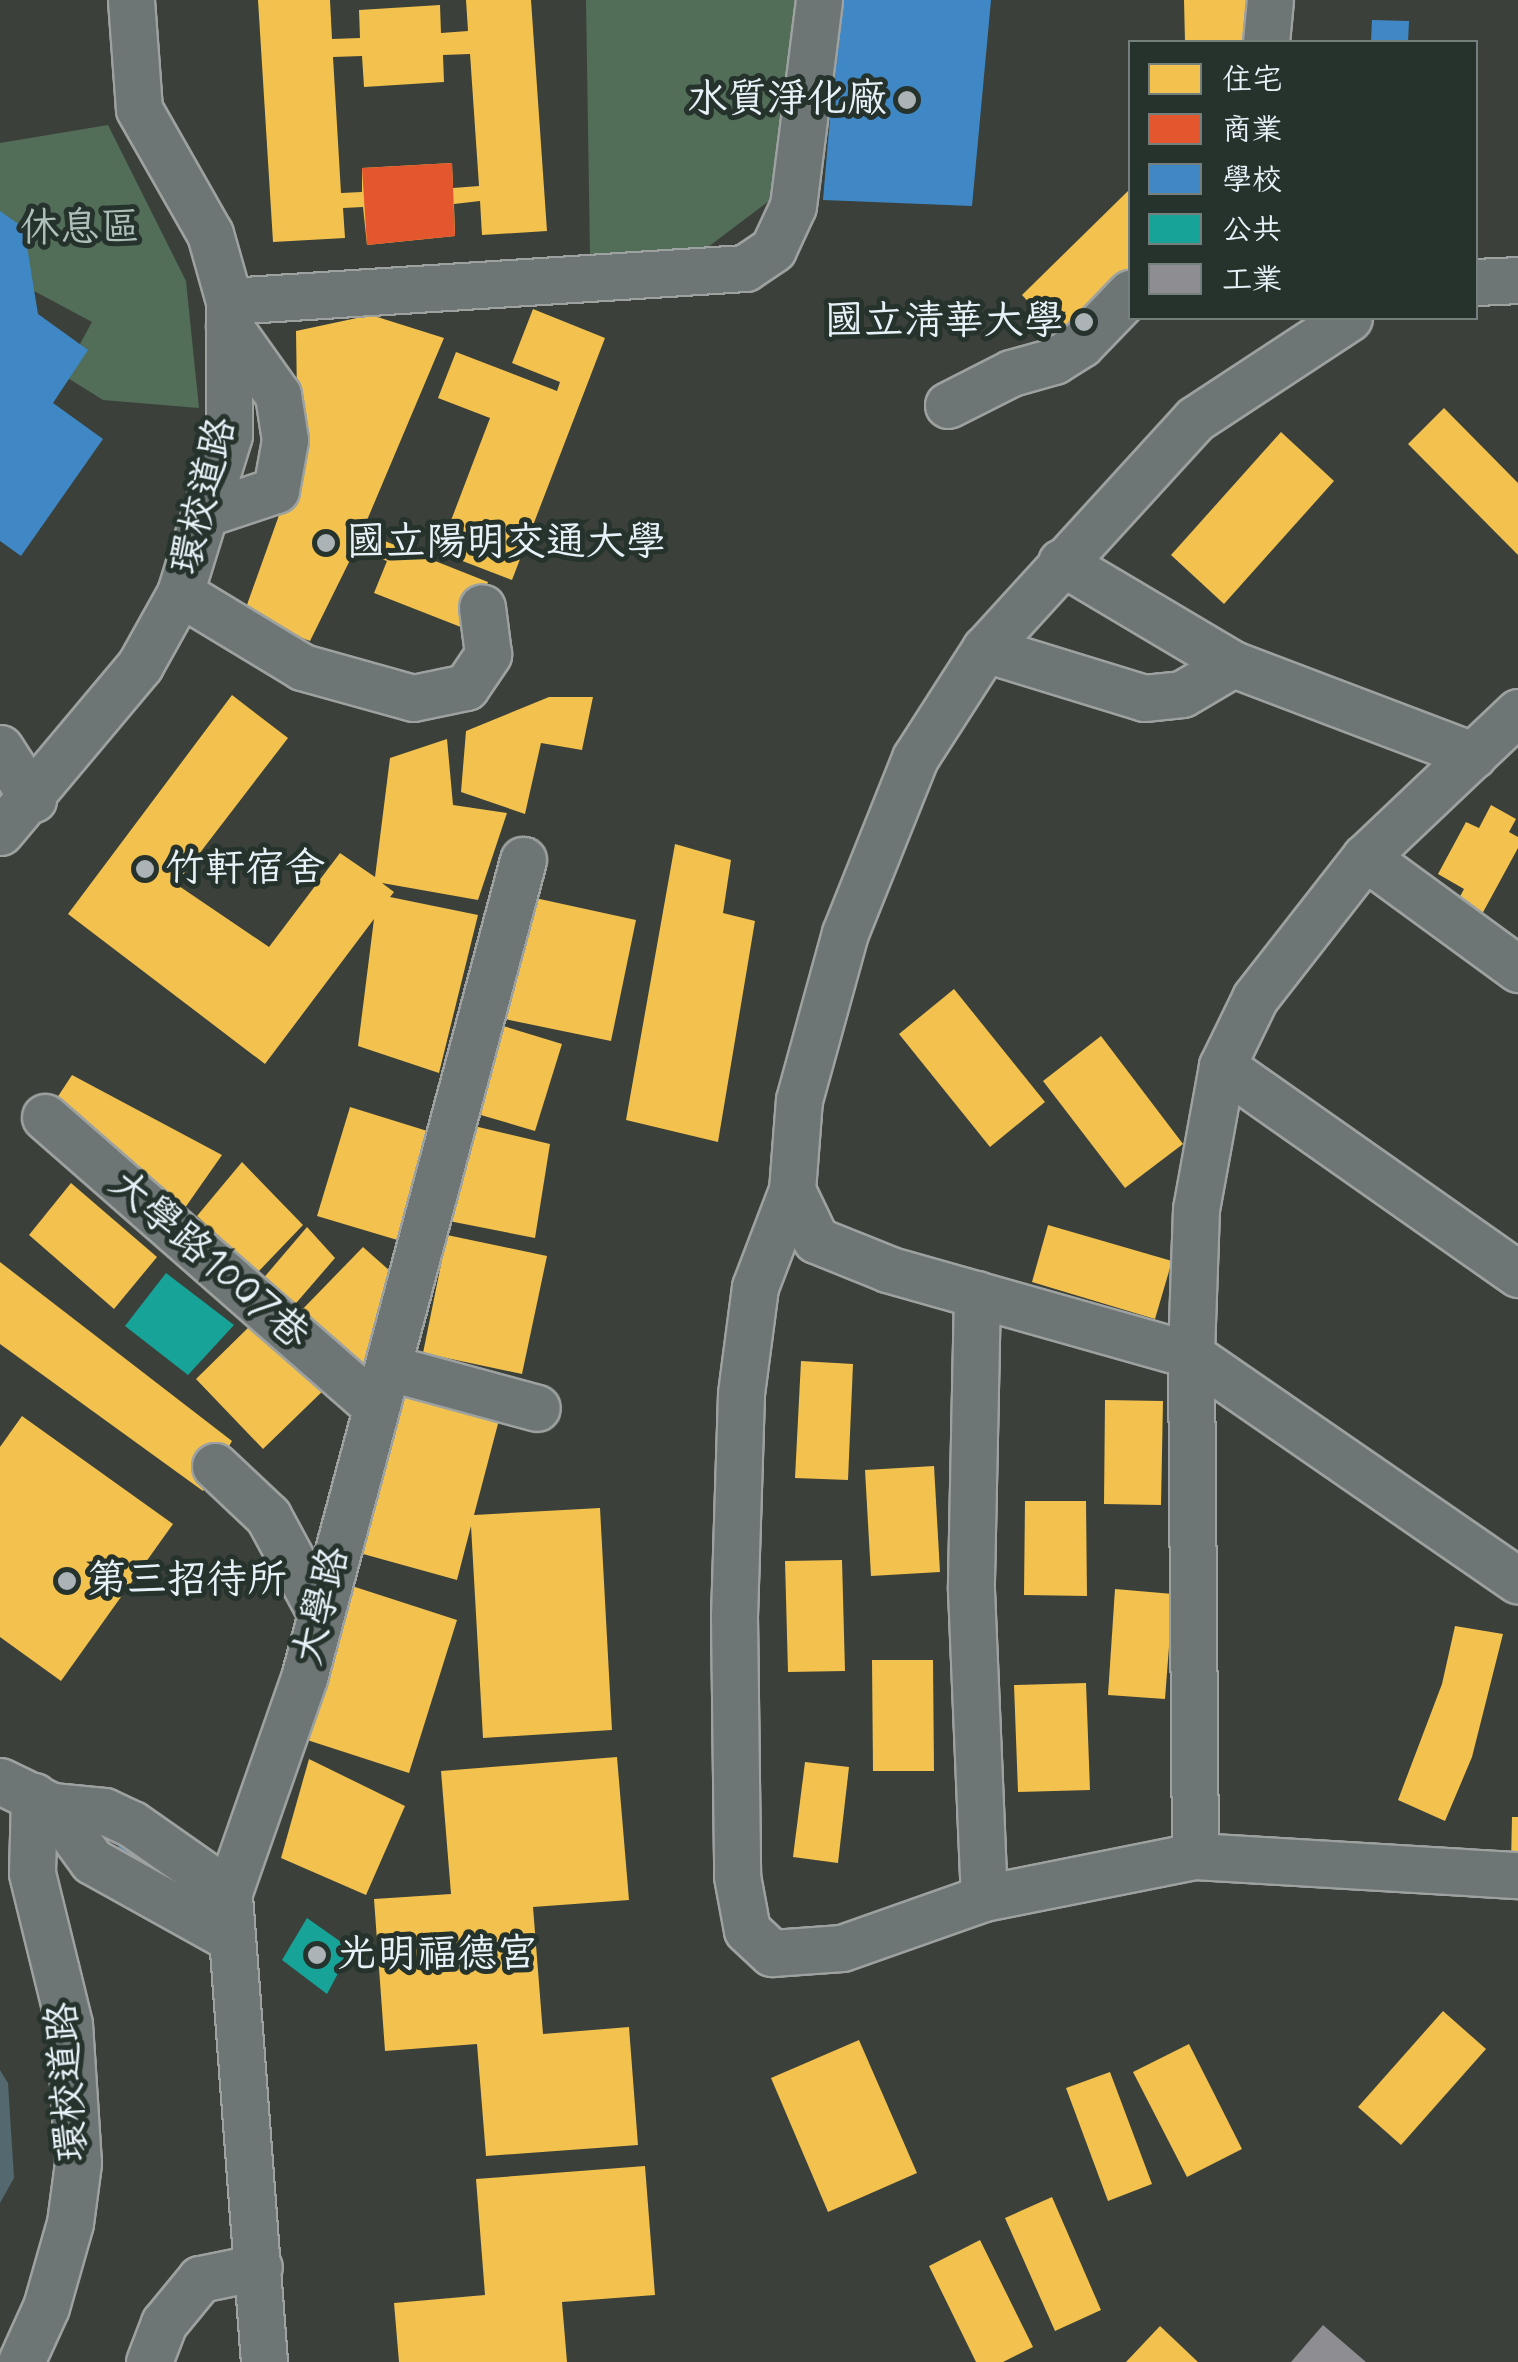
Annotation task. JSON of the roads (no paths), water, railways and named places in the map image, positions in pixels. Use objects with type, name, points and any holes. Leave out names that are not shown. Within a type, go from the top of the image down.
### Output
[{"type":"street","name":"環校道路","points":[[0,832],[34,799],[140,665],[180,593],[229,434],[229,314],[210,234],[138,109],[131,0]]},
{"type":"street","points":[[204,514],[276,490],[285,440],[278,394],[229,314],[744,268],[773,249],[793,206],[818,0]]},
{"type":"street","points":[[1266,40],[1270,0]]},
{"type":"street","points":[[1478,282],[1518,280]]},
{"type":"street","points":[[948,405],[1011,373],[1054,361],[1082,344],[1128,295]]},
{"type":"street","points":[[1346,320],[1196,419],[986,649],[915,758],[846,933],[799,1100],[792,1190],[755,1288],[740,1394],[732,1779],[747,1930],[772,1953],[842,1948],[984,1898],[1196,1856],[1518,1875]]},
{"type":"street","points":[[1062,562],[1233,664],[1473,756]]},
{"type":"street","points":[[180,593],[302,667],[414,698],[466,688],[488,654],[482,607]]},
{"type":"street","points":[[986,649],[1144,698],[1182,694],[1233,664]]},
{"type":"street","points":[[1196,1856],[1191,1354],[1196,1209],[1222,1066],[1255,998],[1365,857],[1518,712]]},
{"type":"street","points":[[0,748],[34,799]]},
{"type":"street","points":[[1365,857],[1518,969]]},
{"type":"street","name":"大學路","points":[[264,2362],[229,1892],[321,1614],[523,860]]},
{"type":"street","points":[[1222,1066],[1518,1274]]},
{"type":"street","name":"大學路1007巷","points":[[45,1116],[382,1386]]},
{"type":"street","points":[[792,1190],[816,1240],[977,1294],[1191,1354],[1512,1565]]},
{"type":"street","points":[[977,1294],[971,1590],[984,1898]]},
{"type":"street","points":[[382,1386],[537,1408]]},
{"type":"street","points":[[215,1466],[268,1516],[321,1614]]},
{"type":"street","name":"環校道路","points":[[21,2362],[61,2257],[78,2162],[68,2024],[32,1873],[29,1795]]},
{"type":"street","points":[[29,1795],[104,1811],[132,1824],[229,1892]]},
{"type":"street","points":[[29,1795],[92,1861],[232,1939]]},
{"type":"street","points":[[149,2362],[164,2323],[200,2279],[259,2267]]},
{"type":"water","points":[[0,2070],[8,2083],[14,2178],[0,2203]]},
{"type":"place","name":"水質淨化廠","points":[[907,100]]},
{"type":"place","name":"國立清華大學","points":[[1084,322]]},
{"type":"place","name":"國立陽明交通大學","points":[[326,543]]},
{"type":"place","name":"竹軒宿舍","points":[[145,869]]},
{"type":"place","name":"第三招待所","points":[[67,1581]]},
{"type":"place","name":"光明福德宮","points":[[317,1955]]},
{"type":"park label","name":"休息區","points":[[80,229]]}]
